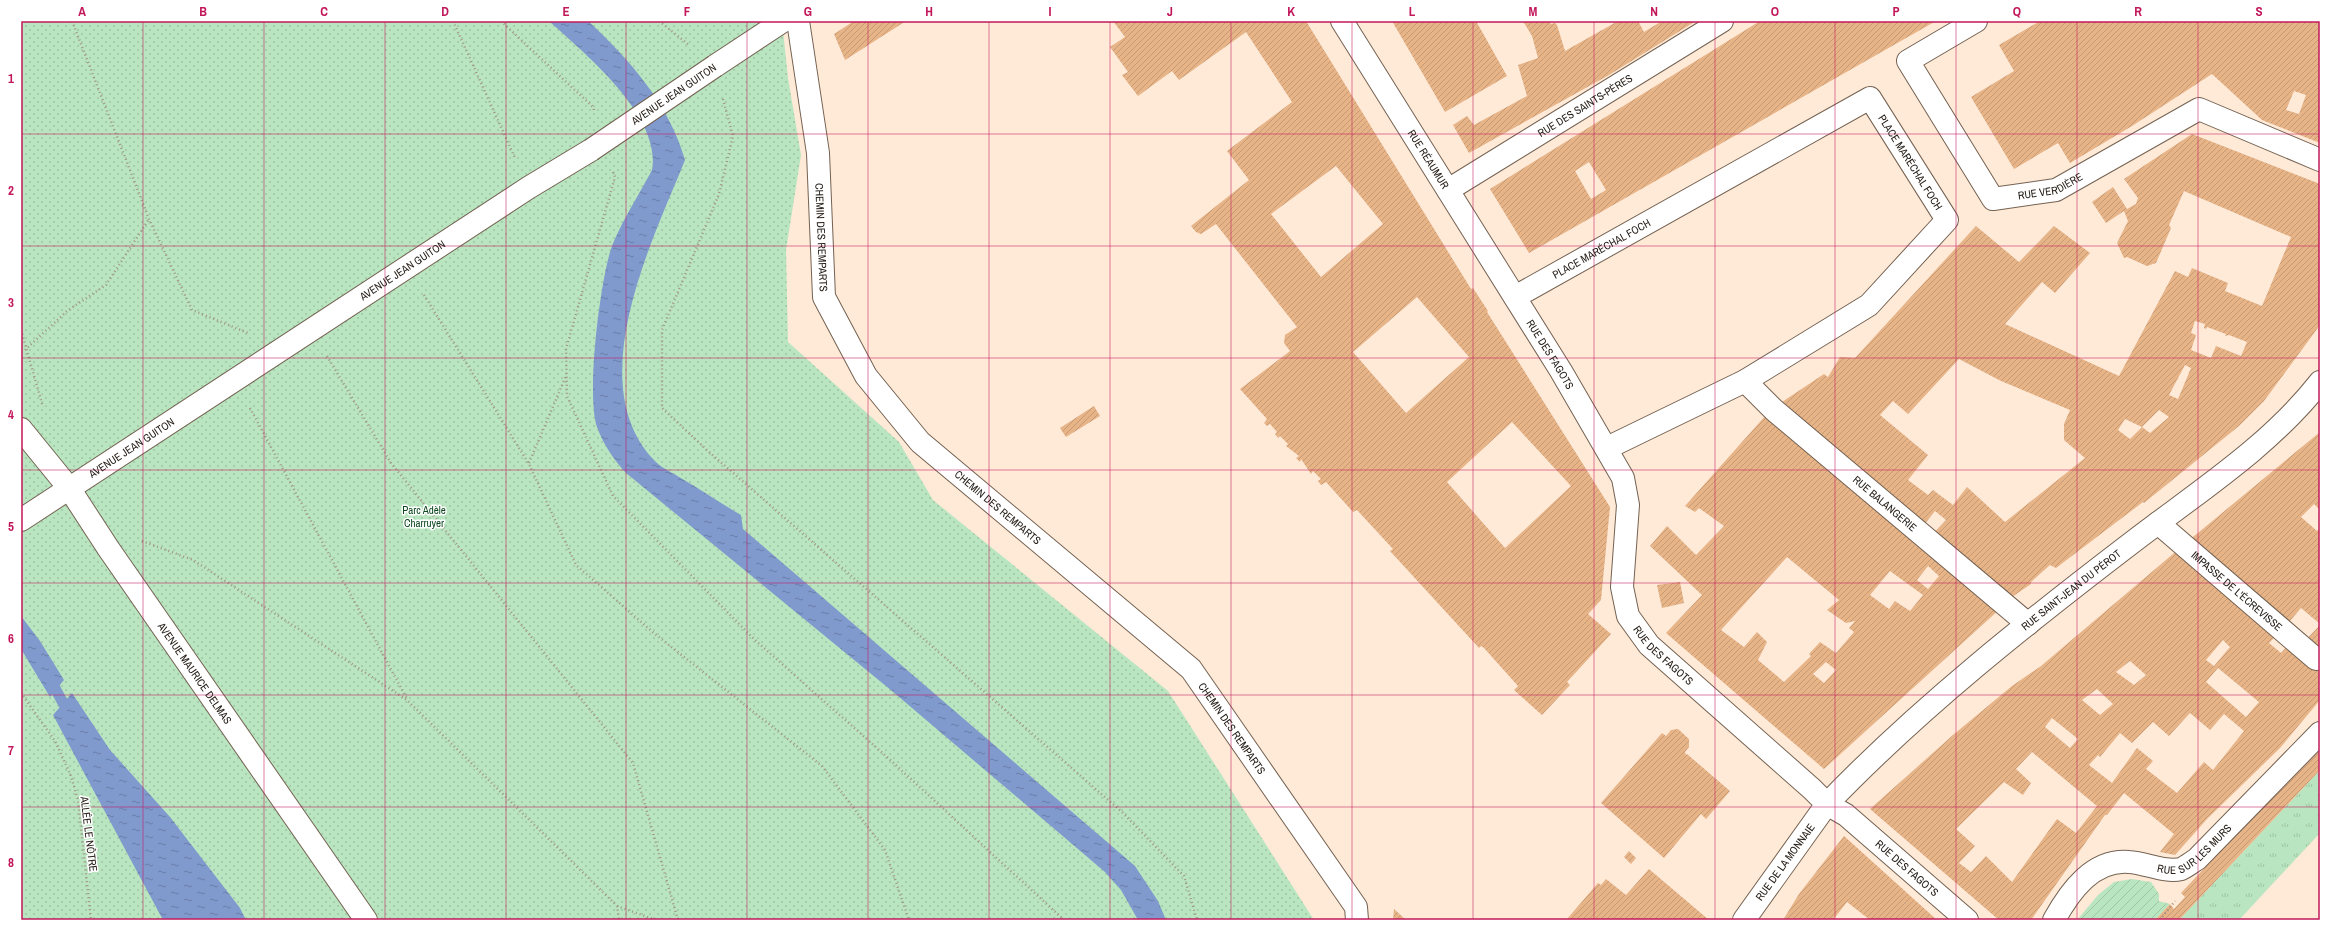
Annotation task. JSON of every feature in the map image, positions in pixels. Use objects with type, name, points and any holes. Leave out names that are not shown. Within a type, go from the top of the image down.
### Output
[{"type":"street","name":"AVENUE JEAN GUITON","points":[[21,520],[528,188],[591,150],[783,21]]},
{"type":"street","name":"CHEMIN DES REMPARTS","points":[[798,21],[818,153],[824,297],[866,376],[920,442],[1191,669],[1356,907],[1357,920]]},
{"type":"street","name":"RUE RÉAUMUR","points":[[1342,21],[1515,297]]},
{"type":"street","name":"RUE DES SAINTS-PÈRES","points":[[1448,190],[1722,21]]},
{"type":"street","name":"RUE VERDIÈRE","points":[[1976,21],[1908,61],[1993,199],[2056,190],[2199,110],[2320,160]]},
{"type":"street","name":"PLACE MARÉCHAL FOCH","points":[[1515,297],[1870,98],[1947,220],[1869,305],[1744,381],[1606,448]]},
{"type":"street","name":"RUE DES FAGOTS","points":[[1515,297],[1623,478],[1628,505],[1622,587],[1628,616],[1649,645],[1827,804],[1846,816],[1967,920]]},
{"type":"street","name":"RUE BALANGERIE","points":[[1744,381],[1774,410],[2028,624]]},
{"type":"street","name":"RUE SAINT-JEAN DU PÉROT","points":[[1827,804],[1871,758],[2028,624],[2246,455],[2286,419],[2320,382]]},
{"type":"street","name":"AVENUE MAURICE DELMAS","points":[[21,429],[69,488],[108,548],[366,920]]},
{"type":"street","name":"IMPASSE DE L'ÉCREVISSE","points":[[2158,523],[2316,659]]},
{"type":"street","name":"RUE SUR LES MURS","points":[[2054,920],[2065,901],[2084,878],[2104,864],[2129,862],[2169,869],[2182,869],[2197,859],[2320,733]]},
{"type":"street","name":"RUE DE LA MONNAIE","points":[[1744,920],[1827,804]]},
{"type":"path","points":[[72,21],[149,219],[192,310],[283,348]]},
{"type":"path","points":[[453,21],[528,188]]},
{"type":"path","points":[[501,21],[593,107]]},
{"type":"path","points":[[659,21],[715,66],[733,136],[719,194],[662,330],[662,408],[720,462],[1122,812],[1184,876],[1197,920]]},
{"type":"path","points":[[615,177],[566,349],[567,396],[613,496],[755,640],[887,757],[1064,920]]},
{"type":"path","points":[[25,350],[67,311],[106,285],[149,219]]},
{"type":"path","points":[[407,267],[529,464],[576,565],[655,634],[822,766],[885,850],[909,920]]},
{"type":"path","points":[[311,330],[391,463],[633,763],[678,920]]},
{"type":"path","points":[[529,464],[566,374]]},
{"type":"path","points":[[235,380],[407,700]]},
{"type":"path","points":[[139,540],[193,560],[407,700],[617,906],[656,920]]},
{"type":"path","name":"ALLÉE LE NÔTRE","points":[[21,693],[55,741],[71,776],[78,800],[91,920]]},
{"type":"path","points":[[617,906],[619,920]]},
{"type":"path","points":[[2160,920],[2172,906]]},
{"type":"green space","name":"Parc Adèle Charruyer","points":[[21,21],[782,21],[788,78],[801,155],[786,250],[788,342],[899,442],[933,500],[1168,691],[1314,920],[21,920]]},
{"type":"green space","points":[[2320,770],[2320,833],[2239,920],[2179,920]]},
{"type":"green space","points":[[2132,879],[2151,882],[2159,894],[2159,901],[2170,904],[2155,920],[2077,920],[2098,895],[2114,882]]},
{"type":"water","points":[[549,21],[588,21],[619,51],[646,84],[669,120],[685,160],[641,271],[630,312],[623,353],[623,392],[633,428],[654,460],[659,465],[741,515],[743,529],[1135,866],[1158,901],[1166,920],[1138,920],[1121,890],[1105,872],[892,691],[626,473],[613,457],[599,433],[594,412],[594,365],[599,311],[611,249],[624,220],[652,170],[652,149],[645,129],[633,108],[618,88],[600,68]]},
{"type":"water","points":[[21,616],[40,641],[64,680],[50,697],[21,649]]},
{"type":"water","points":[[72,693],[110,750],[170,817],[240,908],[246,920],[163,920],[53,715]]},
{"type":"building","points":[[854,21],[906,21],[845,60],[834,34]]},
{"type":"building","points":[[1113,21],[1306,21],[1471,289],[1473,288],[1488,311],[1487,312],[1610,507],[1601,600],[1588,614],[1611,634],[1567,682],[1570,685],[1542,715],[1514,690],[1518,686],[1484,648],[1481,646],[1479,648],[1390,551],[1393,549],[1357,510],[1353,512],[1326,482],[1321,485],[1318,481],[1321,479],[1313,471],[1311,474],[1301,459],[1300,462],[1296,458],[1299,456],[1286,446],[1288,444],[1280,436],[1278,438],[1275,434],[1277,432],[1270,424],[1267,426],[1264,423],[1267,419],[1240,389],[1290,351],[1284,343],[1285,335],[1297,327],[1216,224],[1201,234],[1196,232],[1191,226],[1249,180],[1227,151],[1292,102],[1246,32],[1179,80],[1172,71],[1138,96],[1122,75],[1128,72],[1110,47],[1125,37]],"holes":[[[1336,166],[1383,224],[1321,277],[1271,214]],[[1417,297],[1469,357],[1406,413],[1353,352]],[[1512,422],[1571,486],[1505,548],[1447,482]]]},
{"type":"building","points":[[1392,21],[1476,21],[1507,76],[1445,112]]},
{"type":"building","points":[[1523,21],[1549,21],[1551,24],[1555,23],[1557,25],[1565,51],[1618,21],[1638,21],[1644,32],[1662,21],[1696,21],[1609,75],[1469,153],[1453,125],[1467,116],[1474,125],[1527,96],[1518,65],[1538,58],[1532,36]]},
{"type":"building","points":[[1760,21],[1936,21],[1529,253],[1490,189]],"holes":[[[1589,162],[1606,190],[1591,199],[1575,171]]]},
{"type":"building","points":[[2040,21],[2320,21],[2320,143],[2262,120],[2212,74],[2132,126],[2070,163],[2058,143],[2014,169],[1971,97],[2014,71],[1999,45]],"holes":[[[2294,91],[2306,95],[2299,114],[2286,110]]]},
{"type":"building","points":[[2192,134],[2320,184],[2320,325],[2264,401],[2239,426],[2144,503],[2143,502],[2056,568],[2050,565],[2031,582],[2031,584],[2009,599],[1930,537],[1946,520],[1935,511],[1924,525],[1779,404],[1824,374],[1828,377],[1840,357],[1855,358],[1976,226],[2019,262],[2054,226],[2090,253],[2055,293],[2042,282],[2005,324],[2119,376],[2175,271],[2188,277],[2192,268],[2228,283],[2225,291],[2262,306],[2291,237],[2184,191],[2169,225],[2171,228],[2156,263],[2147,266],[2127,257],[2124,258],[2117,243],[2128,221],[2124,211],[2106,223],[2092,202],[2113,187],[2127,209],[2136,204],[2138,198],[2124,179]],"holes":[[[2195,321],[2205,324],[2204,328],[2206,329],[2207,327],[2226,334],[2225,336],[2229,335],[2247,342],[2241,356],[2216,346],[2211,358],[2191,350],[2196,335],[2191,333]],[[1959,359],[2001,381],[2070,410],[2064,424],[2064,440],[2085,458],[2005,522],[1967,487],[1953,505],[1933,490],[1928,495],[1908,480],[1928,455],[1880,415],[1893,401],[1908,414]],[[2185,365],[2191,368],[2178,399],[2169,395]],[[2159,410],[2169,417],[2150,433],[2142,427]],[[2125,419],[2142,427],[2130,439],[2118,430]]]},
{"type":"building","points":[[1094,406],[1100,416],[1066,437],[1060,428]]},
{"type":"building","points":[[1767,414],[2001,608],[1824,769],[1666,633],[1702,595],[1650,546],[1667,526],[1696,555],[1724,526],[1699,508],[1695,512],[1685,506]],"holes":[[[1787,557],[1839,600],[1827,610],[1846,623],[1855,621],[1849,628],[1854,632],[1836,653],[1820,642],[1809,654],[1811,656],[1784,682],[1758,660],[1767,642],[1757,632],[1744,647],[1721,630]],[[1928,566],[1939,576],[1928,589],[1917,580]],[[1890,571],[1923,595],[1910,611],[1895,601],[1889,609],[1870,595]],[[1826,662],[1836,670],[1824,683],[1813,674]]]},
{"type":"building","points":[[2320,432],[2320,510],[2314,504],[2301,517],[2317,531],[2320,528],[2320,624],[2301,608],[2285,627],[2187,542]]},
{"type":"building","points":[[2180,548],[2278,634],[2269,643],[2281,653],[2290,643],[2320,666],[2320,700],[2280,748],[2207,819],[2175,855],[2160,852],[2174,834],[2124,793],[2107,815],[2105,815],[2031,920],[1999,920],[1870,809],[1953,735],[2012,686],[2041,666]],"holes":[[[2223,640],[2230,647],[2214,666],[2206,660]],[[2130,661],[2146,675],[2134,685],[2116,672]],[[2218,668],[2259,702],[2246,717],[2206,682]],[[2097,689],[2113,704],[2100,715],[2082,700]],[[2190,713],[2210,730],[2224,714],[2244,731],[2213,770],[2204,762],[2177,793],[2146,769],[2153,761],[2137,748],[2112,783],[2089,765],[2098,755],[2100,757],[2120,733],[2132,743],[2153,722],[2169,736]],[[2052,718],[2078,739],[2070,748],[2045,727]],[[2032,752],[2097,806],[2076,833],[2057,819],[2012,882],[1986,856],[1971,872],[1959,863],[1975,846],[1956,829],[2004,782],[2023,795],[2031,783],[2016,769]]]},
{"type":"building","points":[[1680,582],[1684,603],[1662,608],[1657,585]]},
{"type":"building","points":[[2320,625],[2320,657],[2303,643]]},
{"type":"building","points":[[1678,729],[1689,739],[1689,747],[1685,752],[1686,755],[1687,754],[1730,791],[1706,819],[1701,814],[1664,858],[1601,803],[1662,733],[1666,736],[1671,730]]},
{"type":"building","points":[[2320,745],[2320,770],[2179,920],[2155,920],[2170,904],[2174,909],[2185,897],[2181,893]]},
{"type":"building","points":[[1844,836],[1937,920],[1870,920],[1847,902],[1833,920],[1783,920],[1799,894]]},
{"type":"building","points":[[1629,851],[1636,858],[1631,864],[1624,857]]},
{"type":"building","points":[[1649,869],[1709,920],[1567,919],[1598,883],[1601,885],[1606,879],[1626,895]]},
{"type":"building","points":[[1394,909],[1406,920],[1393,920]]},
{"type":"waterway","points":[[49,677],[63,703]]}]
